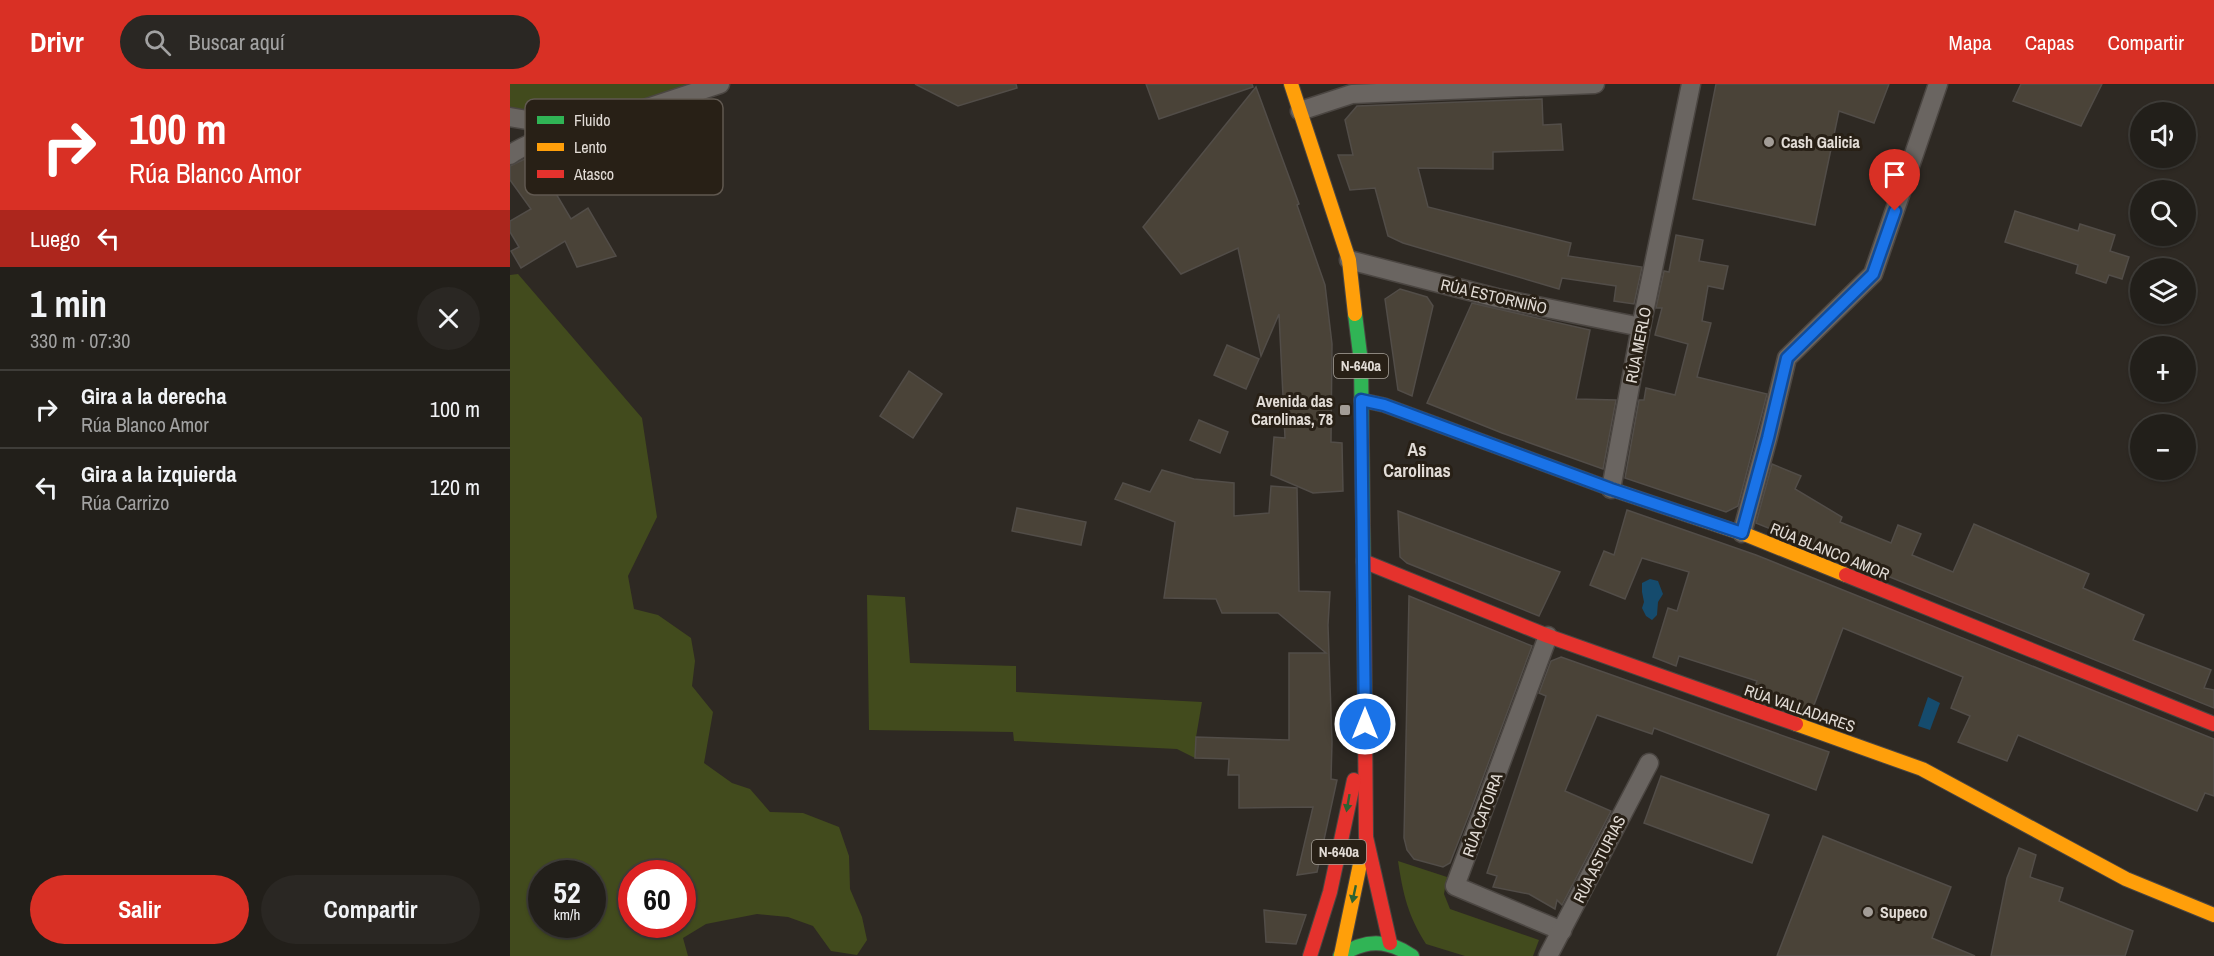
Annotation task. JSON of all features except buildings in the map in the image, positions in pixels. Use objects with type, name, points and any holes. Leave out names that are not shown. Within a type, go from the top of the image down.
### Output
[{"type":"street","points":[[674,99],[720,84]]},
{"type":"street","name":"N-640a","points":[[1291,84],[1348,260],[1361,362],[1366,837],[1390,943],[1373,941],[1356,945],[1341,955]]},
{"type":"street","points":[[1300,111],[1352,94],[1595,84]]},
{"type":"street","name":"RÚA MERLO","points":[[1611,489],[1641,327],[1691,84]]},
{"type":"street","points":[[1742,533],[1787,358],[1873,274],[1938,84]]},
{"type":"street","points":[[510,117],[525,120]]},
{"type":"street","points":[[510,155],[525,146]]},
{"type":"street","name":"RÚA ESTORNIÑO","points":[[1348,260],[1497,298],[1641,327]]},
{"type":"street","name":"RÚA BLANCO AMOR","points":[[1361,400],[1384,405],[1611,489],[1742,533],[2214,724]]},
{"type":"street","name":"RÚA VALLADARES","points":[[1363,561],[1548,636],[1922,769],[2126,879],[2214,915]]},
{"type":"street","name":"RÚA CATOIRA","points":[[1548,636],[1455,886],[1562,930]]},
{"type":"street","name":"N-640a","points":[[1310,956],[1330,892],[1350,793],[1365,747]]},
{"type":"street","name":"RÚA ASTURIAS","points":[[1548,956],[1649,763]]},
{"type":"street","name":"N-640a","points":[[1341,955],[1366,837]]},
{"type":"street","points":[[1390,943],[1412,956]]},
{"type":"green space","points":[[510,84],[720,84],[660,99],[525,99],[525,119],[510,116]]},
{"type":"green space","points":[[518,274],[642,418],[657,517],[628,576],[634,609],[658,615],[691,638],[695,661],[692,686],[713,712],[704,763],[732,783],[750,789],[770,812],[803,813],[839,827],[849,856],[850,889],[862,917],[867,940],[857,955],[831,951],[813,926],[788,917],[757,914],[706,924],[696,930],[696,860],[618,860],[618,938],[683,938],[688,956],[510,956],[510,275]]},
{"type":"green space","points":[[867,595],[905,597],[910,663],[1016,666],[1016,692],[1202,702],[1195,758],[1177,749],[1014,741],[1013,732],[869,730]]},
{"type":"green space","points":[[1398,861],[1447,877],[1444,894],[1450,909],[1539,940],[1533,956],[1465,956],[1426,944],[1407,904]]},
{"type":"water","points":[[1650,579],[1658,581],[1663,594],[1658,602],[1657,615],[1652,620],[1646,616],[1642,608],[1644,602],[1642,583]]},
{"type":"water","points":[[1928,697],[1940,703],[1930,730],[1918,726]]},
{"type":"traffic: fast","points":[[1355,314],[1361,362],[1364,606]]},
{"type":"traffic: fast","points":[[1340,956],[1358,946],[1376,943],[1394,946],[1412,956]]},
{"type":"traffic: slow","points":[[1291,84],[1349,260],[1355,314]]},
{"type":"traffic: slow","points":[[1361,400],[1384,405],[1611,489],[1747,535],[1846,575]]},
{"type":"traffic: slow","points":[[1796,724],[1922,769],[2126,879],[2214,915]]},
{"type":"traffic: slow","points":[[1341,955],[1364,845]]},
{"type":"traffic: jam","points":[[1363,561],[1548,636],[1796,724]]},
{"type":"traffic: jam","points":[[1846,575],[2214,724]]},
{"type":"traffic: jam","points":[[1364,606],[1366,837],[1390,943]]},
{"type":"traffic: jam","points":[[1310,956],[1330,892],[1354,780]]},
{"type":"place","name":"Cash Galicia","points":[[1769,142]]},
{"type":"place","name":"Avenida das Carolinas, 78","points":[[1345,410]]},
{"type":"place","name":"Supeco","points":[[1868,912]]},
{"type":"district","name":"As Carolinas","points":[[1417,460]]},
{"type":"route","points":[[1365,724],[1361,400],[1384,405],[1611,489],[1742,533],[1787,358],[1873,274],[1895,211]]}]
